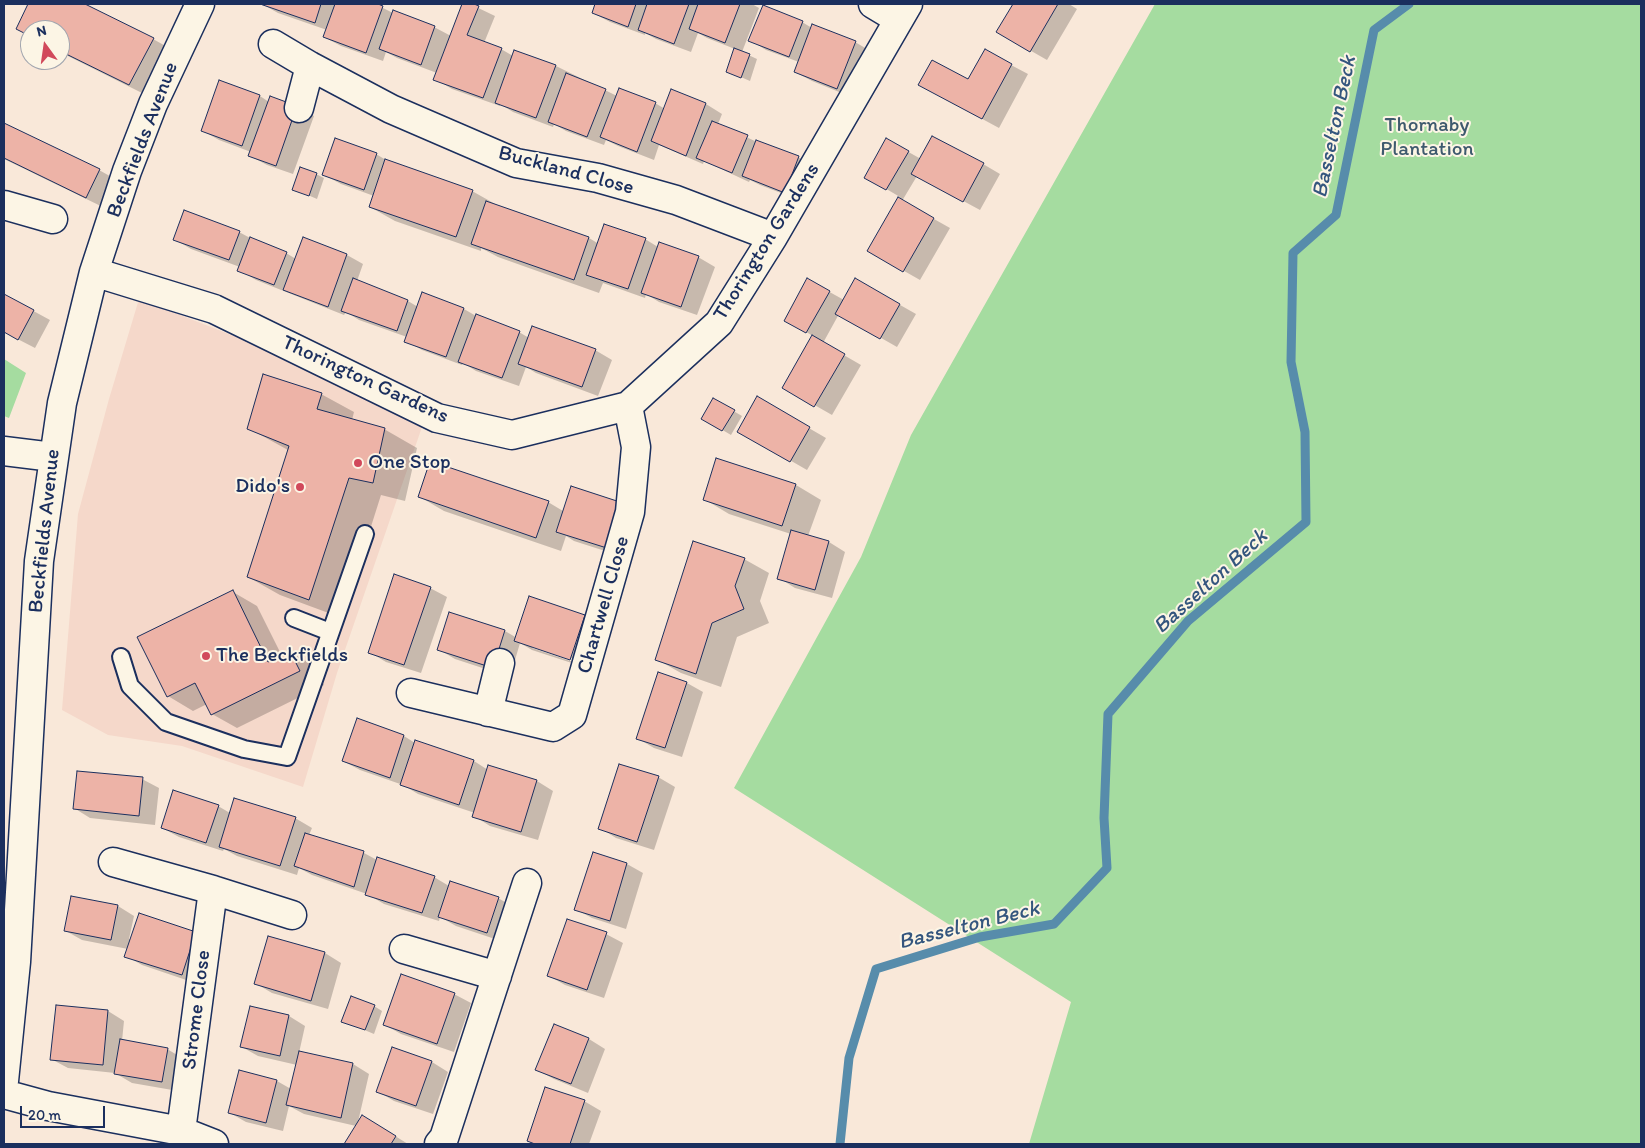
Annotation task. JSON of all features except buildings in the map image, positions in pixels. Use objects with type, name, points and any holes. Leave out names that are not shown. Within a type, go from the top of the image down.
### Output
[{"type":"street","name":"Beckfields Avenue","points":[[4,1081],[16,962],[39,561],[62,403],[94,272],[127,171],[153,104],[200,4]]},
{"type":"street","points":[[873,4],[903,11]]},
{"type":"street","name":"Thorington Gardens","points":[[94,272],[214,309],[437,418],[512,434],[628,406],[719,323],[773,237],[903,11]]},
{"type":"street","name":"Buckland Close","points":[[273,44],[391,109],[516,163],[598,178],[676,200],[773,237]]},
{"type":"street","points":[[299,108],[310,66]]},
{"type":"street","points":[[4,205],[52,219]]},
{"type":"street","name":"Chartwell Close","points":[[411,693],[553,727],[572,715],[630,512],[636,448],[628,406]]},
{"type":"street","points":[[4,450],[53,457]]},
{"type":"street","points":[[488,712],[500,663]]},
{"type":"street","points":[[113,862],[213,890],[292,915]]},
{"type":"street","points":[[439,1144],[444,1138],[527,883]]},
{"type":"street","name":"Strome Close","points":[[181,1131],[213,890]]},
{"type":"street","points":[[404,949],[497,976]]},
{"type":"street","points":[[4,1094],[48,1106],[181,1131],[214,1144]]},
{"type":"lane","points":[[121,656],[130,686],[166,722],[244,749],[287,757],[365,534]]},
{"type":"lane","points":[[294,618],[330,632]]},
{"type":"shaded area","points":[[139,299],[306,364],[383,402],[422,427],[337,673],[303,787],[182,746],[108,735],[62,710],[78,514],[109,399]]},
{"type":"green space","name":"Thornaby Plantation","points":[[1155,4],[1641,4],[1641,1144],[1029,1144],[1071,1002],[734,788],[861,557],[911,435]]},
{"type":"green space","points":[[4,359],[26,373],[9,418],[4,416]]},
{"type":"waterway","name":"Basselton Beck","points":[[840,1144],[849,1058],[876,969],[980,937],[1054,924],[1107,868],[1104,818],[1108,714],[1188,621],[1306,522],[1305,432],[1291,362],[1293,253],[1336,215],[1374,30],[1409,4]]},
{"type":"place","name":"One Stop","points":[[358,463]]},
{"type":"place","name":"Dido's","points":[[300,487]]},
{"type":"place","name":"The Beckfields","points":[[206,656]]}]
